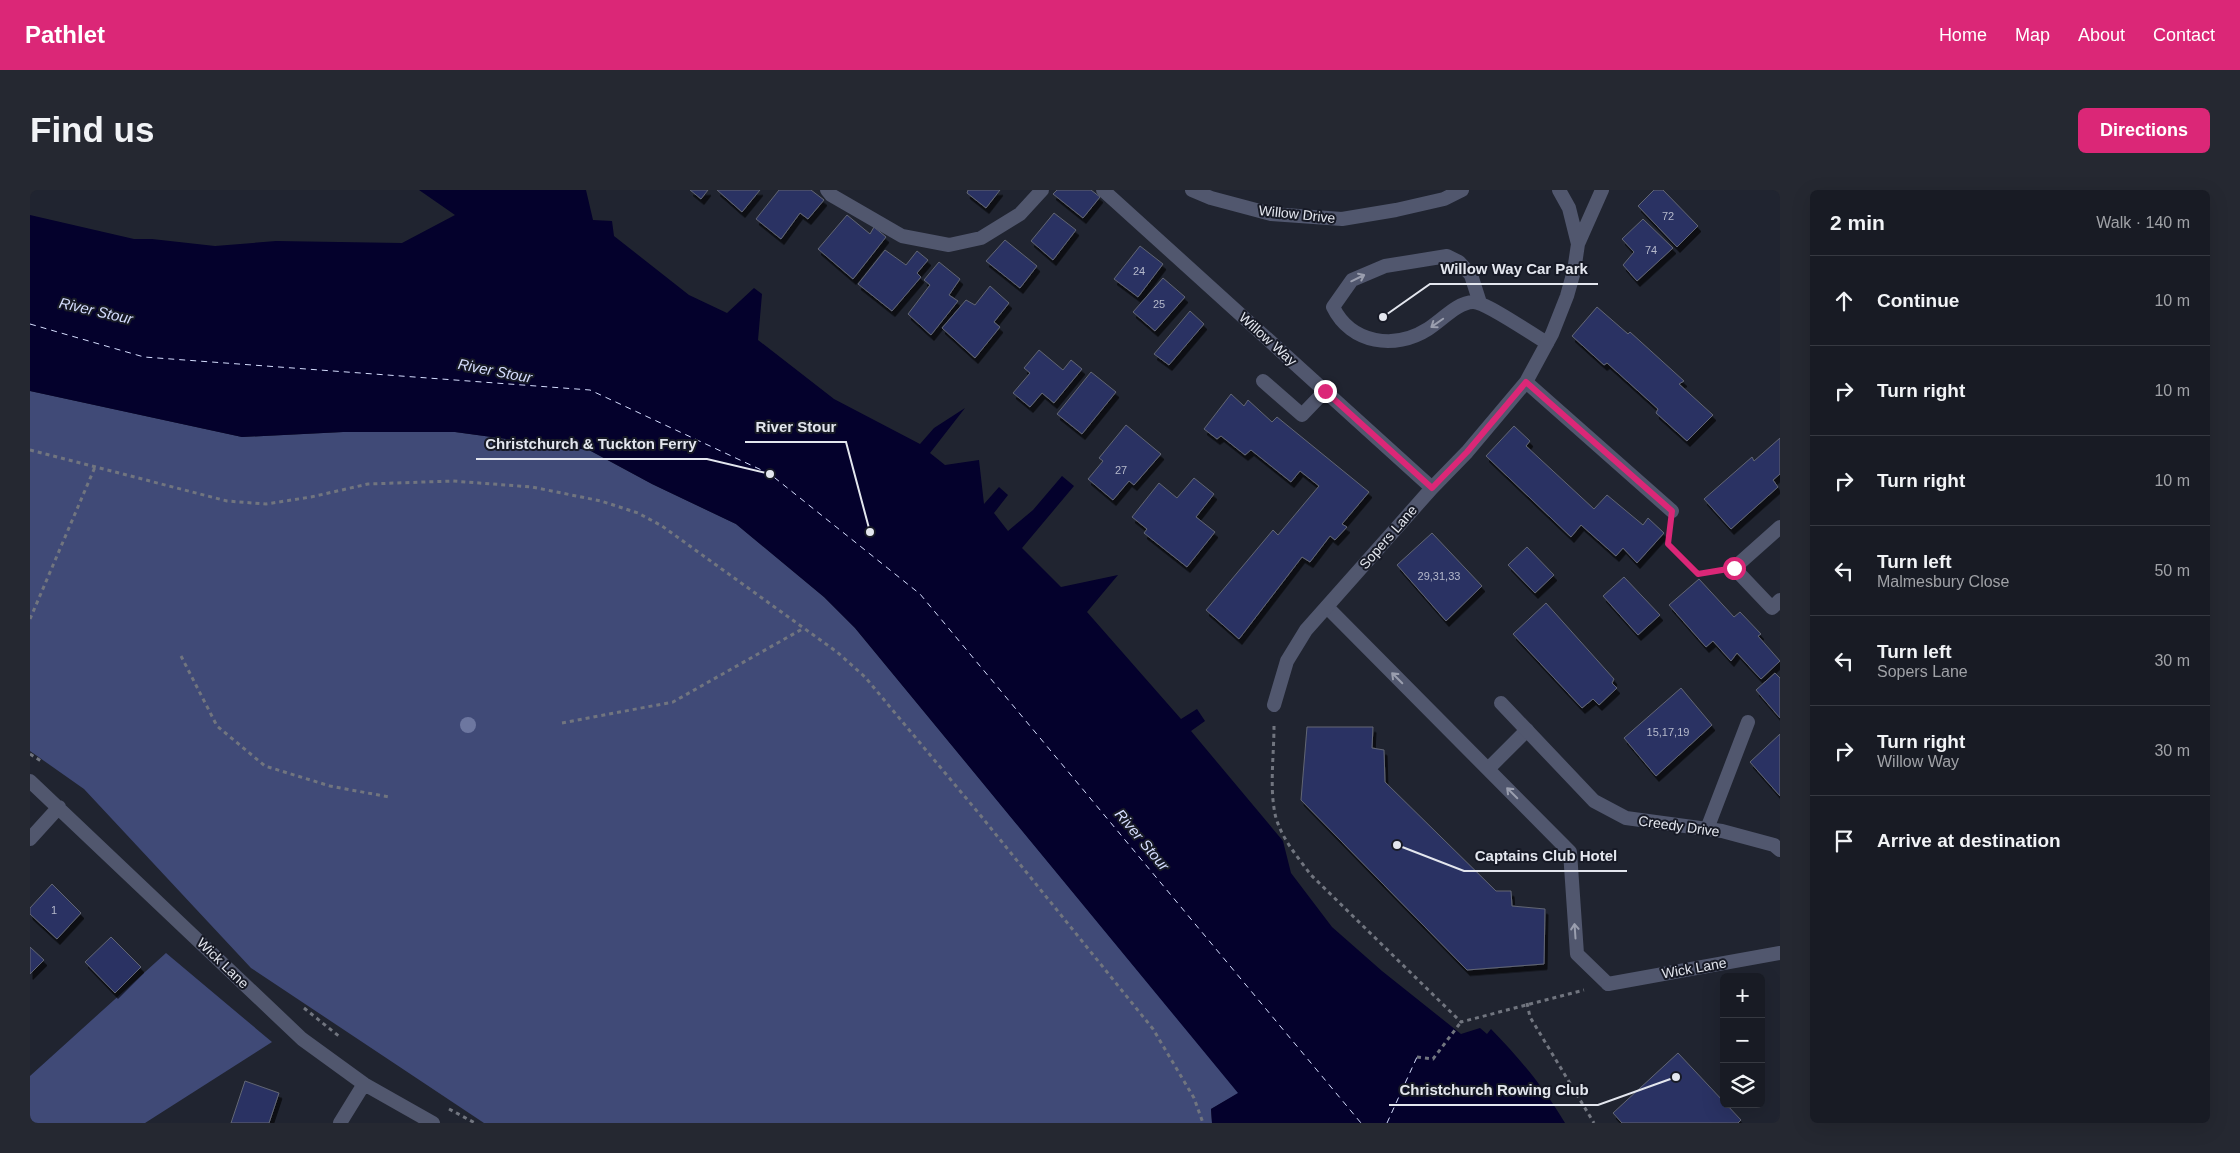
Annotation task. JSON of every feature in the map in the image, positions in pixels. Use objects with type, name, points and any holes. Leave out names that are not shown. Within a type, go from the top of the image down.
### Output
[{"type":"street","points":[[827,190],[831,195],[902,236],[949,244],[981,238],[1020,214],[1042,190]]},
{"type":"street","name":"Willow Way","points":[[1103,190],[1432,488]]},
{"type":"street","name":"Willow Drive","points":[[1192,190],[1211,198],[1271,214],[1342,219],[1396,210],[1444,199],[1462,190]]},
{"type":"street","name":"Sopers Lane","points":[[1559,190],[1569,208],[1578,244]]},
{"type":"street","name":"Sopers Lane","points":[[1274,705],[1287,661],[1306,630],[1432,488],[1467,452],[1526,382],[1547,343],[1567,296],[1574,271],[1578,244],[1602,190]]},
{"type":"street","points":[[1480,303],[1470,275],[1459,262],[1448,256],[1385,266],[1352,280],[1333,307],[1340,321],[1354,332],[1375,341],[1408,338],[1426,330],[1465,304],[1480,303],[1547,343]]},
{"type":"street","points":[[1263,381],[1302,415],[1325,391]]},
{"type":"street","points":[[1526,382],[1672,511]]},
{"type":"street","points":[[1780,527],[1734,568],[1772,608],[1780,600]]},
{"type":"street","points":[[1327,606],[1570,852],[1577,954],[1608,984]]},
{"type":"street","name":"Creedy Drive","points":[[1501,703],[1594,801],[1626,818],[1707,829],[1774,845],[1780,850]]},
{"type":"street","points":[[1707,829],[1748,722]]},
{"type":"street","points":[[1488,769],[1527,730]]},
{"type":"street","name":"Wick Lane","points":[[30,781],[302,1039],[364,1084],[433,1123]]},
{"type":"street","points":[[30,839],[59,807]]},
{"type":"street","name":"Wick Lane","points":[[1608,984],[1780,952]]},
{"type":"street","points":[[340,1123],[364,1084]]},
{"type":"path","points":[[30,449],[227,501],[266,504],[311,497],[368,484],[453,481],[532,487],[601,501],[638,513],[662,526],[837,652],[865,677],[981,816],[1153,1029],[1194,1098],[1203,1123]]},
{"type":"path","points":[[30,619],[31,613],[97,468]]},
{"type":"path","points":[[1672,511],[1668,544],[1698,574],[1734,568]]},
{"type":"path","points":[[562,723],[673,702],[804,628]]},
{"type":"path","points":[[181,656],[218,726],[266,766],[330,786],[389,797]]},
{"type":"path","points":[[1274,705],[1274,808],[1282,833],[1311,875],[1460,1022]]},
{"type":"path","points":[[30,754],[47,765]]},
{"type":"path","points":[[1417,1057],[1434,1059],[1460,1022],[1527,1003],[1608,984]]},
{"type":"path","points":[[1527,1003],[1530,1017],[1594,1123]]},
{"type":"path","points":[[300,1005],[345,1041]]},
{"type":"path","points":[[441,1104],[475,1123]]},
{"type":"shaded area","points":[[30,391],[242,437],[343,432],[455,432],[589,450],[652,484],[736,524],[824,597],[855,628],[1239,1093],[1211,1109],[1212,1123],[484,1123],[251,968],[84,789],[30,751]]},
{"type":"shaded area","points":[[166,953],[272,1042],[145,1123],[30,1123],[30,1076]]},
{"type":"water","points":[[419,190],[586,190],[593,220],[612,221],[614,236],[689,295],[727,313],[754,288],[762,294],[758,340],[834,399],[920,444],[934,428],[965,408],[930,453],[945,465],[979,460],[984,504],[999,487],[1008,495],[994,513],[1008,531],[1033,510],[1062,476],[1074,486],[1022,548],[1061,587],[1118,575],[1087,612],[1181,719],[1197,709],[1205,721],[1191,731],[1283,841],[1291,873],[1332,927],[1382,971],[1461,1034],[1480,1028],[1487,1034],[1491,1029],[1531,1073],[1565,1123],[1212,1123],[1211,1109],[1238,1093],[855,628],[824,597],[736,524],[652,484],[589,450],[455,432],[343,432],[242,437],[30,391],[30,215],[134,239],[152,239],[215,246],[276,241],[402,243],[455,215]]},
{"type":"building","points":[[690,190],[708,190],[701,199]]},
{"type":"building","points":[[717,190],[760,190],[742,212]]},
{"type":"building","points":[[779,190],[811,190],[824,200],[808,219],[800,213],[781,239],[756,219]]},
{"type":"building","points":[[968,190],[1000,190],[986,208],[967,193]]},
{"type":"building","points":[[1057,190],[1091,190],[1100,197],[1083,218],[1053,194]]},
{"type":"building","points":[[1654,190],[1663,190],[1698,226],[1677,247],[1638,206]]},
{"type":"building","points":[[1054,213],[1076,230],[1053,260],[1031,241]]},
{"type":"building","points":[[847,215],[870,234],[874,227],[886,237],[853,279],[818,249]]},
{"type":"building","points":[[1643,219],[1673,248],[1637,281],[1623,265],[1634,252],[1622,239]]},
{"type":"building","points":[[1005,240],[1037,266],[1020,288],[986,261]]},
{"type":"building","points":[[1140,246],[1163,264],[1138,297],[1114,279]]},
{"type":"building","points":[[885,250],[906,265],[917,251],[928,260],[917,273],[921,277],[892,311],[858,284]]},
{"type":"building","points":[[939,262],[960,279],[949,295],[958,301],[931,335],[908,314],[930,285],[924,280]]},
{"type":"building","points":[[1163,278],[1185,297],[1155,331],[1133,312]]},
{"type":"building","points":[[990,286],[1009,303],[994,322],[1000,327],[975,358],[942,328],[966,300],[975,305]]},
{"type":"building","points":[[1597,307],[1628,334],[1630,332],[1684,381],[1679,384],[1713,415],[1687,441],[1656,413],[1658,409],[1607,363],[1604,365],[1572,336]]},
{"type":"building","points":[[1190,311],[1204,324],[1169,365],[1154,354]]},
{"type":"building","points":[[1039,350],[1063,370],[1071,360],[1082,369],[1054,403],[1042,393],[1030,407],[1013,393],[1030,373],[1024,368]]},
{"type":"building","points":[[1091,372],[1116,392],[1082,434],[1057,414]]},
{"type":"building","points":[[1231,394],[1244,406],[1248,400],[1272,422],[1277,417],[1369,492],[1342,524],[1347,527],[1335,540],[1330,536],[1310,562],[1302,557],[1239,639],[1206,610],[1273,530],[1278,535],[1319,486],[1300,471],[1291,482],[1251,450],[1245,455],[1221,436],[1217,439],[1204,429]]},
{"type":"building","points":[[1126,425],[1161,454],[1134,485],[1129,481],[1113,500],[1088,479],[1103,461],[1099,458]]},
{"type":"building","points":[[1514,426],[1530,441],[1526,446],[1594,509],[1607,495],[1643,525],[1648,518],[1664,533],[1637,563],[1623,548],[1616,556],[1581,525],[1571,537],[1486,456]]},
{"type":"building","points":[[1780,438],[1780,474],[1773,480],[1778,487],[1731,529],[1704,499],[1752,457],[1754,461]]},
{"type":"building","points":[[1194,478],[1214,494],[1196,517],[1215,532],[1187,567],[1144,533],[1147,529],[1132,517],[1159,483],[1177,498]]},
{"type":"building","points":[[1432,533],[1482,586],[1446,621],[1397,565]]},
{"type":"building","points":[[1527,547],[1554,575],[1535,593],[1508,565]]},
{"type":"building","points":[[1624,577],[1660,615],[1638,635],[1603,596]]},
{"type":"building","points":[[1699,579],[1734,617],[1740,612],[1761,634],[1758,636],[1780,661],[1761,679],[1737,653],[1731,661],[1713,641],[1706,647],[1669,605]]},
{"type":"building","points":[[1546,603],[1614,679],[1612,683],[1617,688],[1599,705],[1593,699],[1582,708],[1513,634]]},
{"type":"building","points":[[1775,673],[1780,678],[1780,718],[1756,690]]},
{"type":"building","points":[[1681,688],[1712,725],[1656,776],[1624,738]]},
{"type":"building","points":[[1307,727],[1373,727],[1372,748],[1384,750],[1385,782],[1496,891],[1511,891],[1512,906],[1545,909],[1544,964],[1467,970],[1301,800]]},
{"type":"building","points":[[1780,734],[1780,796],[1750,762]]},
{"type":"building","points":[[52,884],[81,913],[57,939],[30,914],[30,908]]},
{"type":"building","points":[[111,937],[141,967],[115,993],[85,962]]},
{"type":"building","points":[[30,947],[44,960],[30,974]]},
{"type":"building","points":[[1678,1053],[1720,1098],[1720,1108],[1730,1108],[1741,1120],[1738,1123],[1622,1123],[1613,1113]]},
{"type":"building","points":[[245,1081],[279,1093],[269,1123],[231,1123]]},
{"type":"ferry route","points":[[30,324],[144,357],[590,390],[770,474],[920,594],[1361,1123]]},
{"type":"ferry route","points":[[1387,1123],[1417,1057]]},
{"type":"place","name":"Willow Way Car Park","points":[[1383,317]]},
{"type":"place","name":"Christchurch & Tuckton Ferry","points":[[770,474]]},
{"type":"place","name":"River Stour","points":[[870,532]]},
{"type":"place","name":"Captains Club Hotel","points":[[1397,845]]},
{"type":"place","name":"Christchurch Rowing Club","points":[[1676,1077]]},
{"type":"route","points":[[1325,391],[1432,488],[1467,452],[1526,382],[1672,511],[1668,544],[1698,574],[1734,568]]}]
